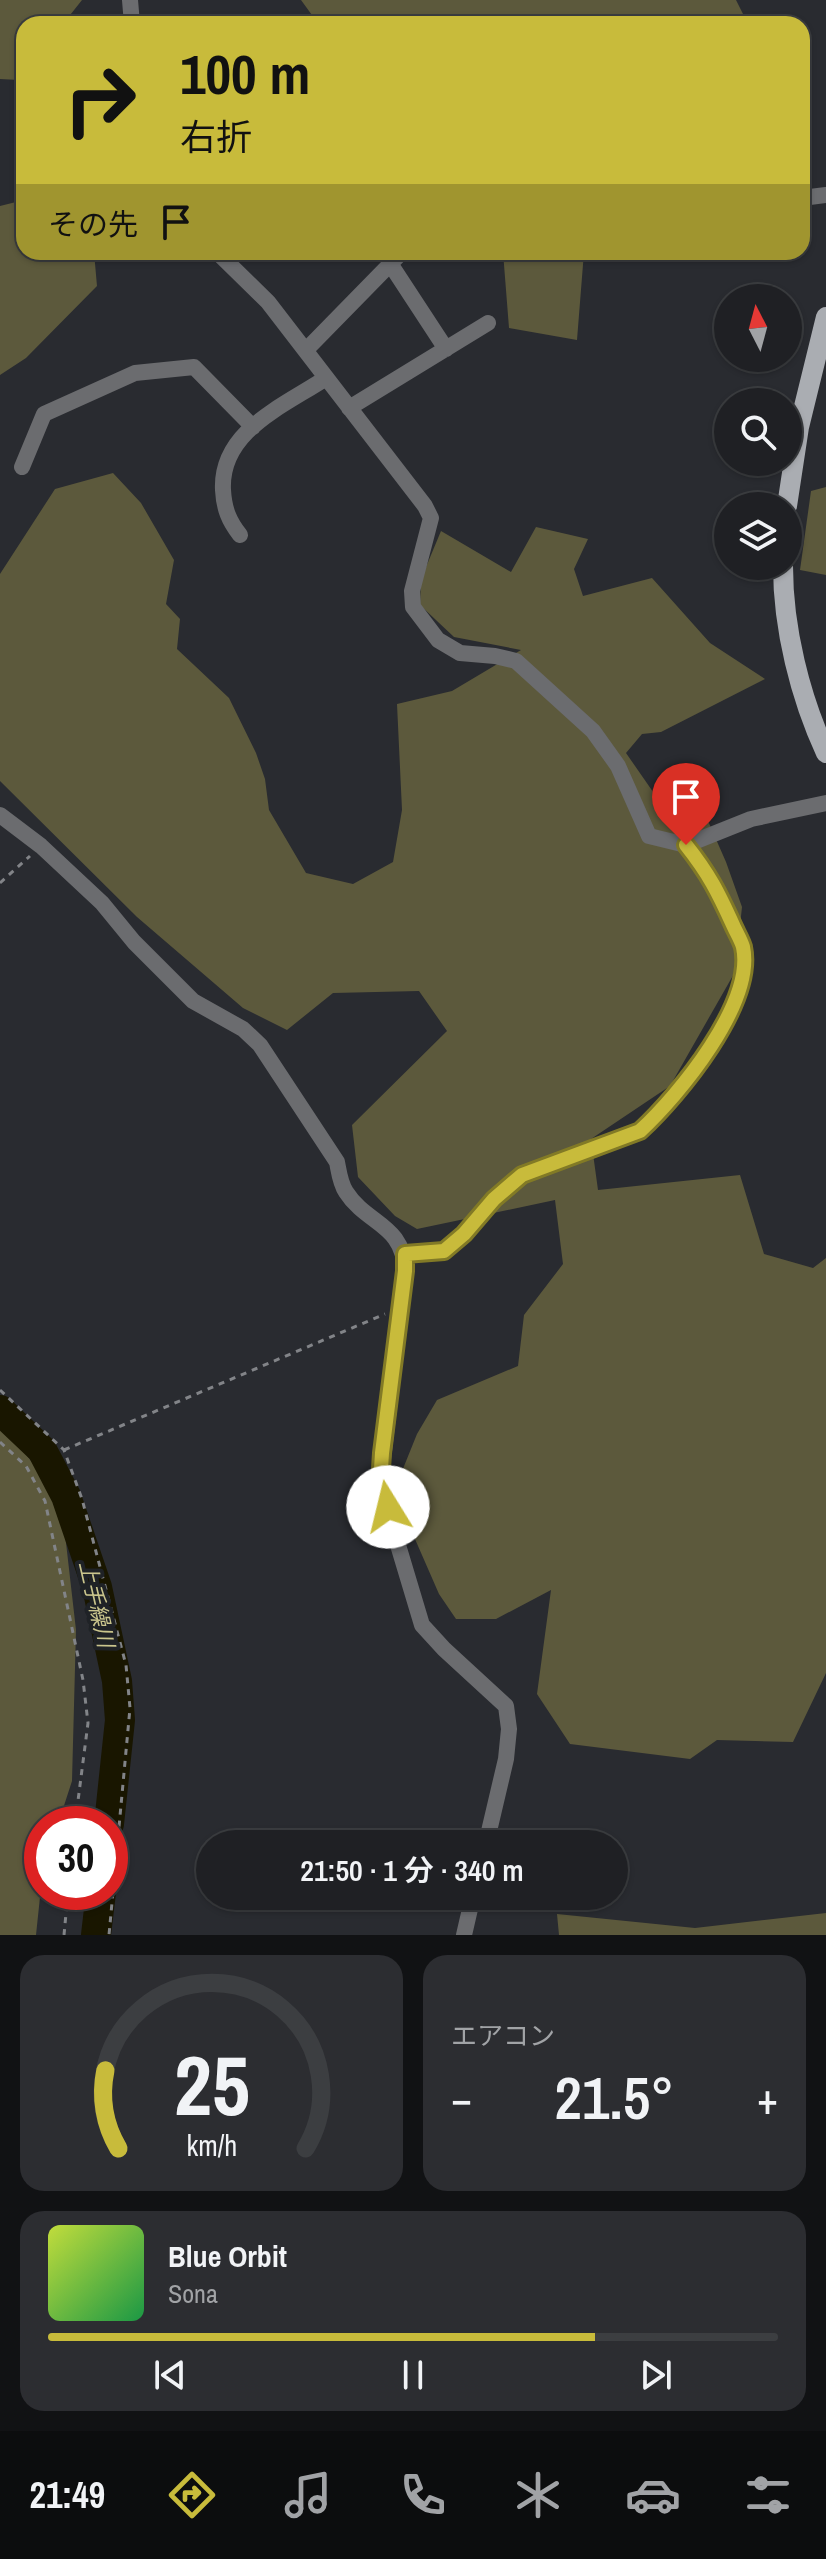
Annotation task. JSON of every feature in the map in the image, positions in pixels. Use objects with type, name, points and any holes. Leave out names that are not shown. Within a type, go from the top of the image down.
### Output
[{"type":"main road","points":[[789,492],[799,427],[819,372],[826,317]]},
{"type":"main road","points":[[784,580],[787,619],[802,687],[826,753]]},
{"type":"street","points":[[225,260],[268,302],[431,518],[412,591],[413,607],[438,640],[460,653],[516,661],[593,731],[618,766],[649,836],[686,845],[751,819],[826,803]]},
{"type":"street","points":[[306,350],[394,260]]},
{"type":"street","points":[[397,260],[446,349]]},
{"type":"street","points":[[349,408],[488,323]]},
{"type":"street","points":[[22,467],[44,414],[135,373],[194,367],[253,427]]},
{"type":"street","points":[[240,535],[228,519],[223,472],[230,452],[246,431],[326,378]]},
{"type":"street","points":[[0,815],[41,846],[102,903],[134,942],[193,1001],[243,1029],[260,1045],[337,1162],[340,1180],[348,1195],[396,1238],[405,1254],[380,1485],[422,1625],[506,1706],[509,1729],[506,1759],[489,1830]]},
{"type":"street","points":[[464,1935],[470,1910]]},
{"type":"lane","points":[[405,1254],[444,1251],[522,1175],[640,1131],[718,1038],[740,991],[743,948],[711,876],[686,845]]},
{"type":"path","points":[[0,883],[41,846]]},
{"type":"path","points":[[64,1450],[400,1307]]},
{"type":"path","points":[[0,1390],[64,1450],[82,1499],[126,1665],[130,1708],[109,1935]]},
{"type":"path","points":[[0,1442],[26,1466],[45,1501],[83,1680],[88,1723],[77,1806]]},
{"type":"path","points":[[64,1935],[66,1910]]},
{"type":"shaded area","points":[[0,0],[82,0],[69,16],[16,16],[16,80],[0,79]]},
{"type":"shaded area","points":[[301,0],[736,0],[744,16],[313,16]]},
{"type":"shaded area","points":[[16,202],[16,260],[95,260],[97,286],[26,358],[0,375],[0,206]]},
{"type":"shaded area","points":[[504,260],[583,260],[577,340],[509,328]]},
{"type":"shaded area","points":[[113,473],[141,503],[174,560],[166,604],[180,619],[177,649],[229,698],[256,753],[265,779],[269,810],[306,873],[353,884],[393,862],[402,810],[397,704],[452,691],[521,650],[454,637],[420,605],[421,579],[441,531],[511,572],[536,527],[588,539],[574,569],[583,596],[652,578],[710,643],[765,679],[661,732],[642,734],[626,753],[667,812],[708,821],[742,907],[735,972],[670,1086],[591,1139],[598,1190],[740,1175],[764,1254],[813,1268],[826,1258],[826,1673],[793,1742],[717,1740],[690,1759],[570,1744],[537,1694],[551,1590],[496,1619],[456,1619],[439,1594],[394,1491],[417,1434],[437,1400],[518,1366],[524,1315],[563,1264],[555,1200],[417,1229],[395,1216],[358,1177],[352,1125],[447,1031],[419,991],[333,993],[287,1030],[243,1008],[137,917],[0,781],[0,574],[55,489]]},
{"type":"shaded area","points":[[826,487],[826,575],[802,570],[811,491]]},
{"type":"shaded area","points":[[0,1425],[61,1499],[76,1630],[72,1781],[64,1806],[24,1806],[24,1910],[39,1910],[36,1935],[0,1935]]},
{"type":"shaded area","points":[[826,1913],[826,1935],[559,1935],[557,1914],[695,1928]]},
{"type":"waterway","name":"上手繰川","points":[[0,1410],[42,1450],[66,1496],[97,1587],[117,1681],[120,1720],[111,1806]]},
{"type":"waterway","name":"上手繰川","points":[[96,1935],[99,1910]]},
{"type":"route","points":[[388,1507],[380,1485],[382,1453],[405,1254],[444,1251],[522,1175],[640,1131],[718,1038],[740,991],[743,948],[711,876],[686,845]]}]
